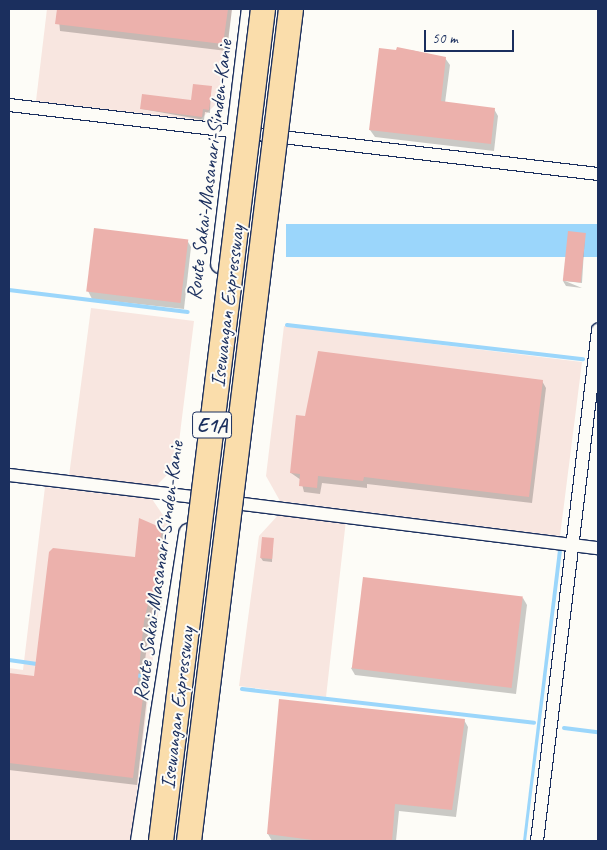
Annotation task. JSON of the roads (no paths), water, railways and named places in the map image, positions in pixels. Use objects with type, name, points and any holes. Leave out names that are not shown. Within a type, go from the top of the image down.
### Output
[{"type":"highway","name":"Isewangan Expressway","points":[[161,841],[263,9]]},
{"type":"highway","name":"Isewangan Expressway","points":[[190,841],[291,9]]},
{"type":"main road","name":"Route Sakai-Masanari-Sinden-Kanie","points":[[140,841],[193,497],[251,9]]},
{"type":"main road","points":[[195,841],[235,503],[286,139],[300,9]]},
{"type":"street","points":[[9,105],[286,139],[598,174]]},
{"type":"street","points":[[537,841],[574,545],[598,330]]},
{"type":"street","points":[[9,475],[193,497]]},
{"type":"street","points":[[235,503],[598,548]]},
{"type":"water","points":[[286,224],[598,224],[598,257],[286,257]]},
{"type":"water","points":[[558,550],[562,550],[526,841],[523,841]]},
{"type":"waterway","points":[[9,290],[188,312]]},
{"type":"waterway","points":[[287,325],[583,359]]},
{"type":"waterway","points":[[9,660],[39,664]]},
{"type":"waterway","points":[[135,675],[147,677]]},
{"type":"waterway","points":[[242,689],[534,723]]},
{"type":"waterway","points":[[564,728],[598,732]]}]
